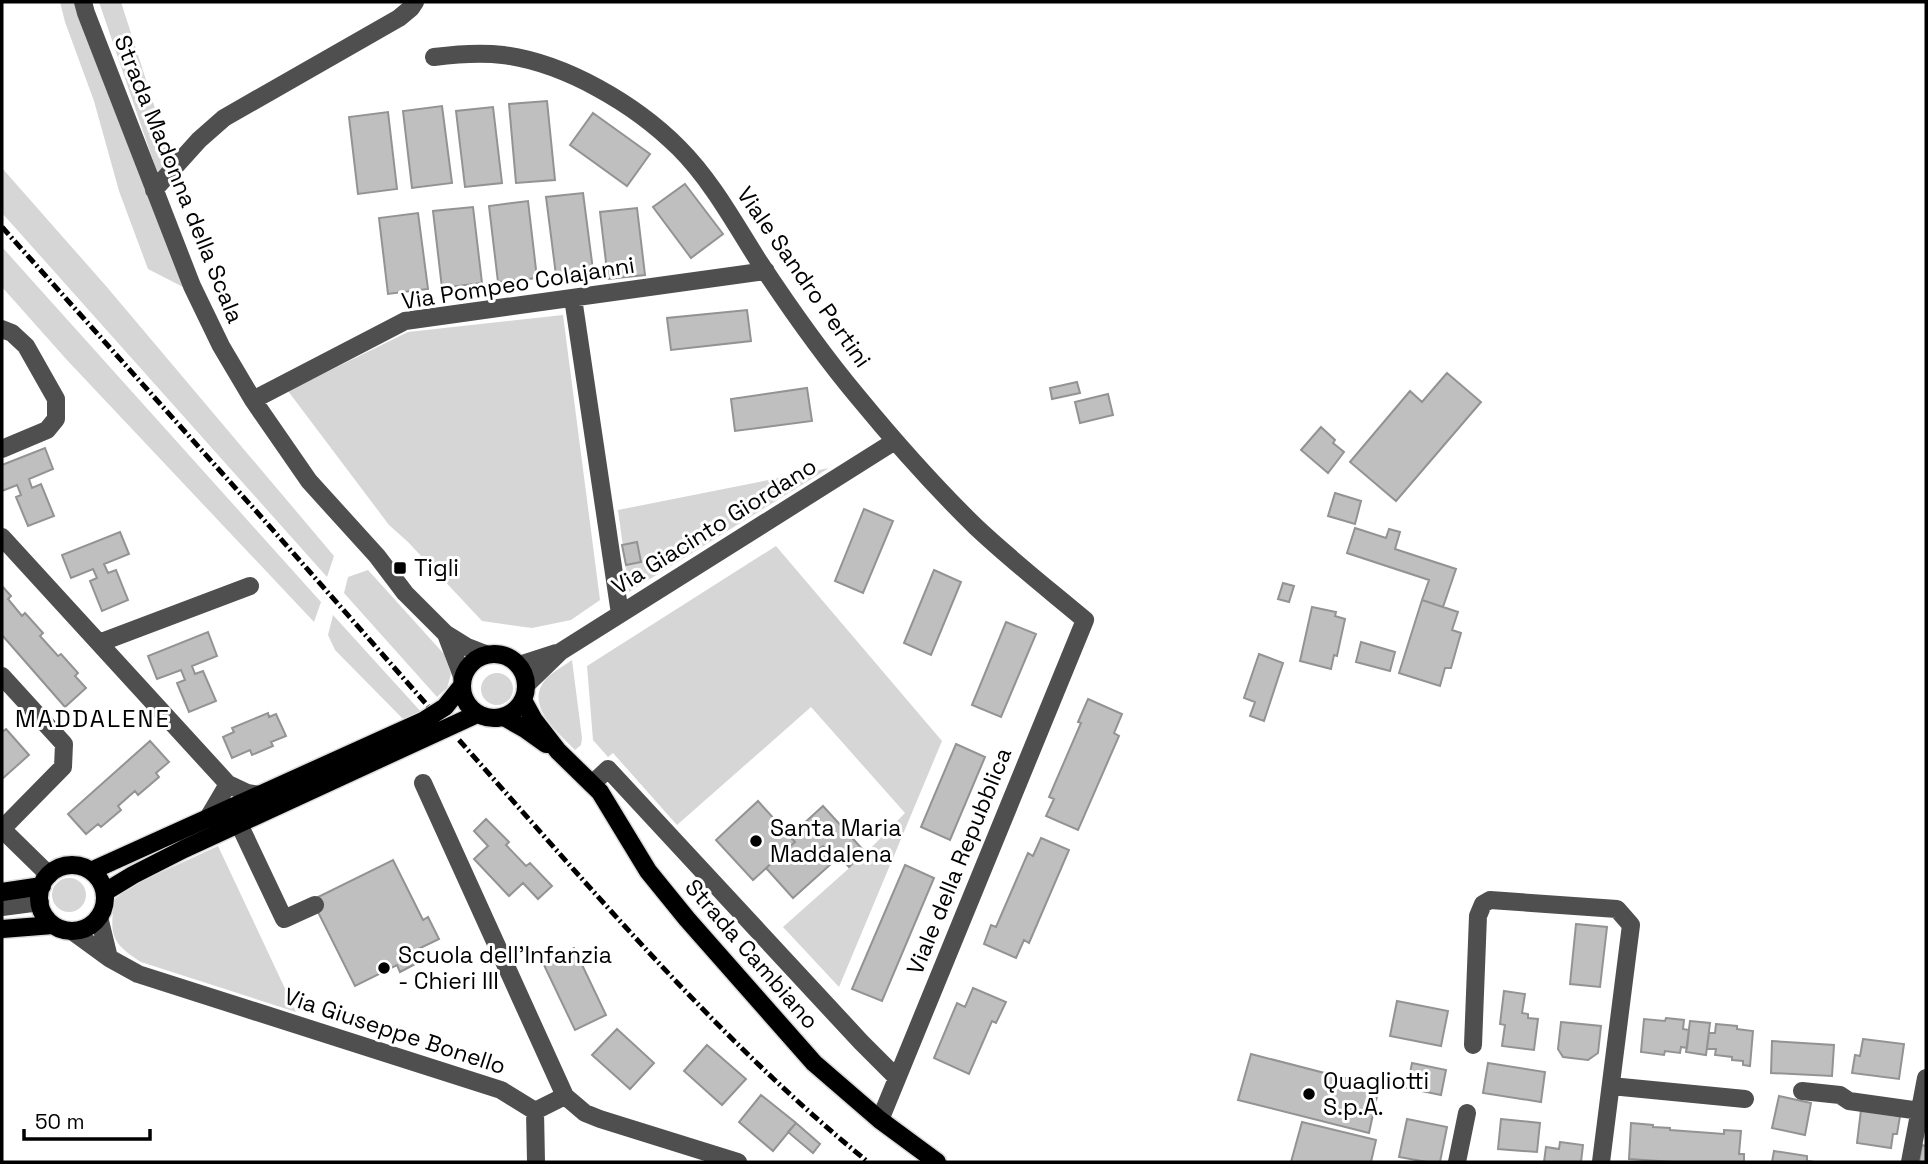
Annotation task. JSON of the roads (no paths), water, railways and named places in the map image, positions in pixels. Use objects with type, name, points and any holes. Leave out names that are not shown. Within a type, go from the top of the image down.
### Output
[{"type":"main road","points":[[91,871],[423,721],[444,707],[462,681],[467,666],[485,654],[503,654],[519,665],[525,678],[524,693],[518,708],[504,717],[486,718],[477,714],[463,698],[462,681]]},
{"type":"main road","name":"Strada Cambiano","points":[[524,693],[534,720],[558,751],[600,792],[648,871],[687,919],[814,1063],[880,1120],[937,1162]]},
{"type":"main road","points":[[105,892],[133,875],[239,824],[477,714]]},
{"type":"main road","name":"Strada Cambiano","points":[[504,717],[558,751]]},
{"type":"main road","points":[[2,892],[43,888],[64,866],[74,865],[91,871],[97,877],[105,892],[105,901],[99,917],[87,928],[62,930],[46,918],[43,888]]},
{"type":"main road","points":[[2,929],[52,925]]},
{"type":"street","name":"Strada Madonna della Scala","points":[[83,2],[154,190],[220,346],[253,400],[309,481],[377,556],[405,593],[446,634]]},
{"type":"street","points":[[154,190],[199,140],[224,118],[399,18],[415,2]]},
{"type":"street","name":"Viale Sandro Pertini","points":[[435,57],[485,53],[524,59],[570,74],[618,101],[660,131],[697,169],[718,196],[766,271],[833,365],[895,441],[977,527],[1085,620]]},
{"type":"street","name":"Via Pompeo Colajanni","points":[[253,400],[405,321],[766,271]]},
{"type":"street","points":[[573,298],[620,614]]},
{"type":"street","points":[[2,329],[12,333],[26,346],[55,399],[56,419],[47,430],[2,449]]},
{"type":"street","name":"Via Giacinto Giordano","points":[[560,652],[895,441]]},
{"type":"street","points":[[2,537],[228,784],[247,793],[260,795]]},
{"type":"street","points":[[100,643],[250,586]]},
{"type":"street","name":"Viale della Repubblica","points":[[880,1120],[1085,620]]},
{"type":"street","points":[[446,634],[485,654]]},
{"type":"street","points":[[446,634],[462,681]]},
{"type":"street","points":[[519,665],[560,652]]},
{"type":"street","points":[[524,693],[560,652]]},
{"type":"street","points":[[2,676],[64,744],[63,767],[2,829],[43,888],[2,907]]},
{"type":"street","points":[[592,784],[608,769],[896,1077]]},
{"type":"street","points":[[423,783],[565,1096],[585,1113],[600,1119],[738,1162]]},
{"type":"street","points":[[208,818],[228,784]]},
{"type":"street","points":[[239,824],[284,919],[314,905]]},
{"type":"street","points":[[1474,1045],[1478,916],[1483,904],[1490,900],[1617,909],[1631,925],[1601,1162]]},
{"type":"street","points":[[99,917],[109,958]]},
{"type":"street","name":"Via Giuseppe Bonello","points":[[72,931],[109,958],[138,974],[501,1090],[535,1111]]},
{"type":"street","points":[[1910,1162],[1926,1078]]},
{"type":"street","points":[[1611,1086],[1745,1099]]},
{"type":"street","points":[[1802,1091],[1840,1095],[1849,1101],[1920,1111]]},
{"type":"street","points":[[537,1162],[535,1111],[565,1096]]},
{"type":"street","points":[[1457,1162],[1467,1113]]},
{"type":"railway","points":[[2,227],[428,706]]},
{"type":"railway","points":[[459,740],[605,905],[706,1012],[758,1064],[868,1162]]},
{"type":"place","name":"Tigli","points":[[400,568]]},
{"type":"place","name":"Santa Maria Maddalena","points":[[756,841]]},
{"type":"place","name":"Scuola dell'Infanzia - Chieri III","points":[[384,968]]},
{"type":"place","name":"Quagliotti S.p.A.","points":[[1309,1094]]},
{"type":"district","name":"MADDALENE","points":[[93,719]]}]
